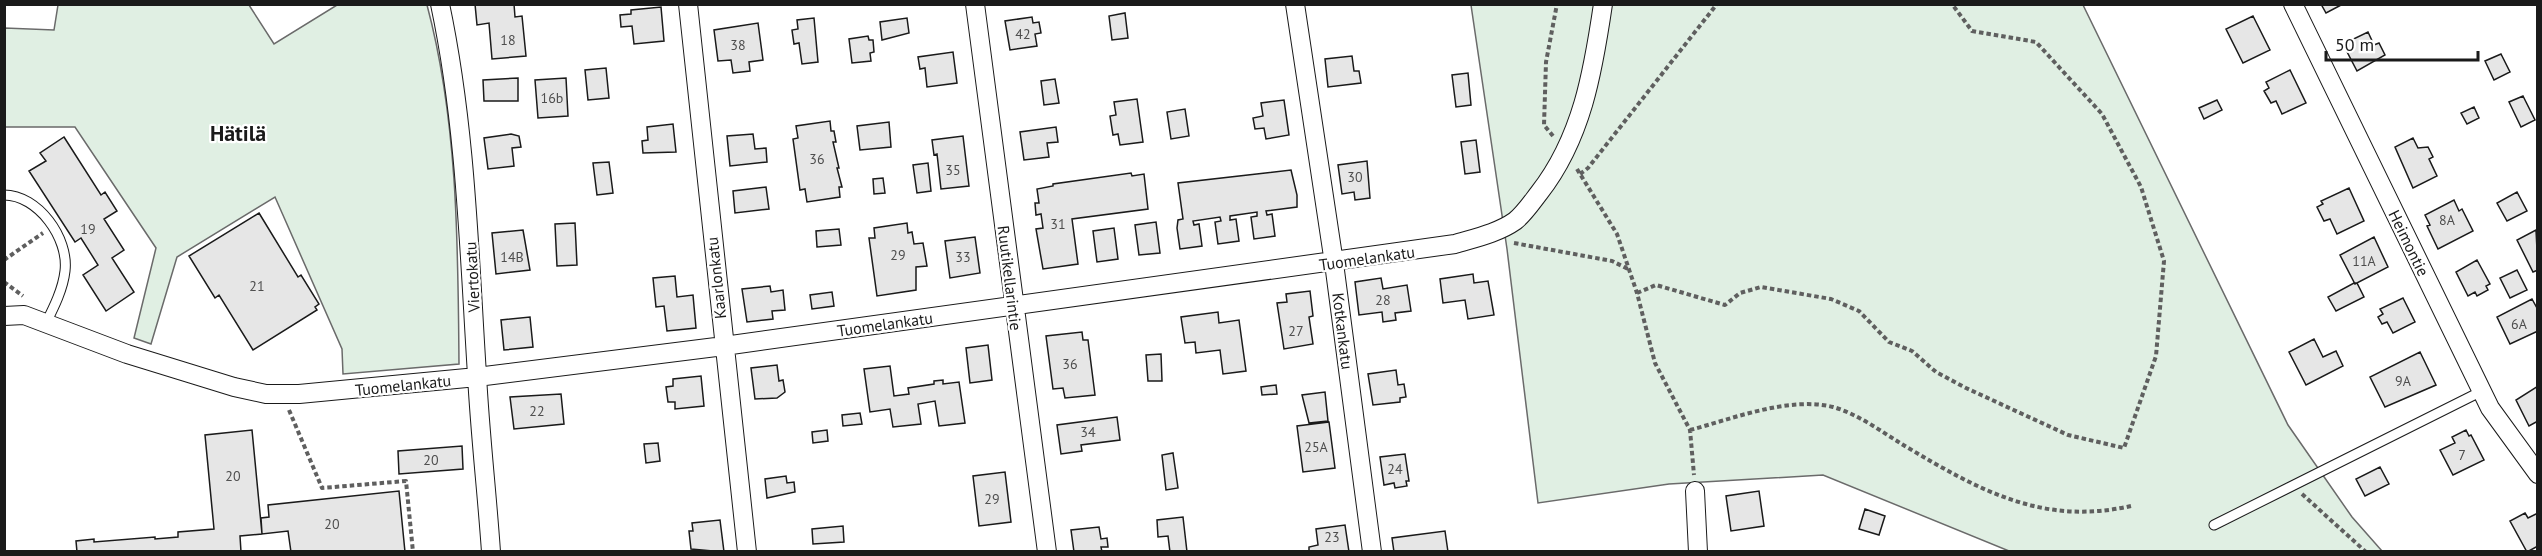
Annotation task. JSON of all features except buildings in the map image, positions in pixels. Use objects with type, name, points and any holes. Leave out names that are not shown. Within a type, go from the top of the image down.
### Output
[{"type":"street","name":"Viertokatu","points":[[440,4],[453,66],[467,192],[477,377],[491,552]]},
{"type":"street","name":"Kaarlonkatu","points":[[688,4],[723,346],[747,552]]},
{"type":"street","name":"Ruutikellarintie","points":[[975,4],[1047,552]]},
{"type":"street","name":"Kotkankatu","points":[[1295,4],[1334,263],[1372,552]]},
{"type":"street","name":"Tuomelankatu","points":[[4,301],[24,315],[127,354],[266,394],[363,390],[723,346],[1334,263],[1455,244],[1487,235],[1516,221],[1552,177],[1580,116],[1593,73],[1603,4]]},
{"type":"street","name":"Heimontie","points":[[2293,4],[2490,408],[2538,474]]},
{"type":"street","name":"Tuomelankatu","points":[[4,316],[24,315]]},
{"type":"street","points":[[1695,491],[1698,552]]},
{"type":"lane","points":[[4,195],[30,202],[52,227],[62,248],[65,269],[60,292],[46,323]]},
{"type":"lane","points":[[2214,525],[2482,391]]},
{"type":"path","points":[[1557,4],[1546,62],[1544,125],[1565,151],[1617,234],[1637,293],[1655,363],[1690,430],[1695,491]]},
{"type":"path","points":[[1580,174],[1588,168],[1642,103],[1717,4]]},
{"type":"path","points":[[1637,293],[1656,285],[1725,305],[1740,293],[1761,287],[1831,299],[1859,311],[1889,342],[1911,351],[1936,372],[1994,402],[2068,435],[2124,448],[2156,356],[2164,261],[2141,187],[2102,114],[2036,42],[1972,31],[1952,4]]},
{"type":"path","points":[[4,261],[52,227]]},
{"type":"path","points":[[1487,235],[1513,243],[1612,261],[1629,269]]},
{"type":"path","points":[[1690,430],[1744,414],[1802,404],[1833,407],[1863,420],[1914,452],[2007,500],[2053,512],[2108,512],[2131,506]]},
{"type":"path","points":[[288,407],[322,488],[406,481],[413,552]]},
{"type":"path","points":[[2293,486],[2366,552]]},
{"type":"green space","points":[[58,5],[249,5],[274,44],[337,5],[427,5],[445,93],[450,138],[457,229],[459,364],[343,374],[342,349],[275,197],[177,257],[151,344],[134,338],[156,248],[75,127],[5,127],[5,28],[54,30]]},
{"type":"green space","points":[[1471,5],[2083,5],[2288,425],[2352,517],[2382,551],[2009,551],[1823,475],[1669,484],[1538,503],[1507,249]]},
{"type":"district","name":"Hätilä","points":[[238,133]]}]
